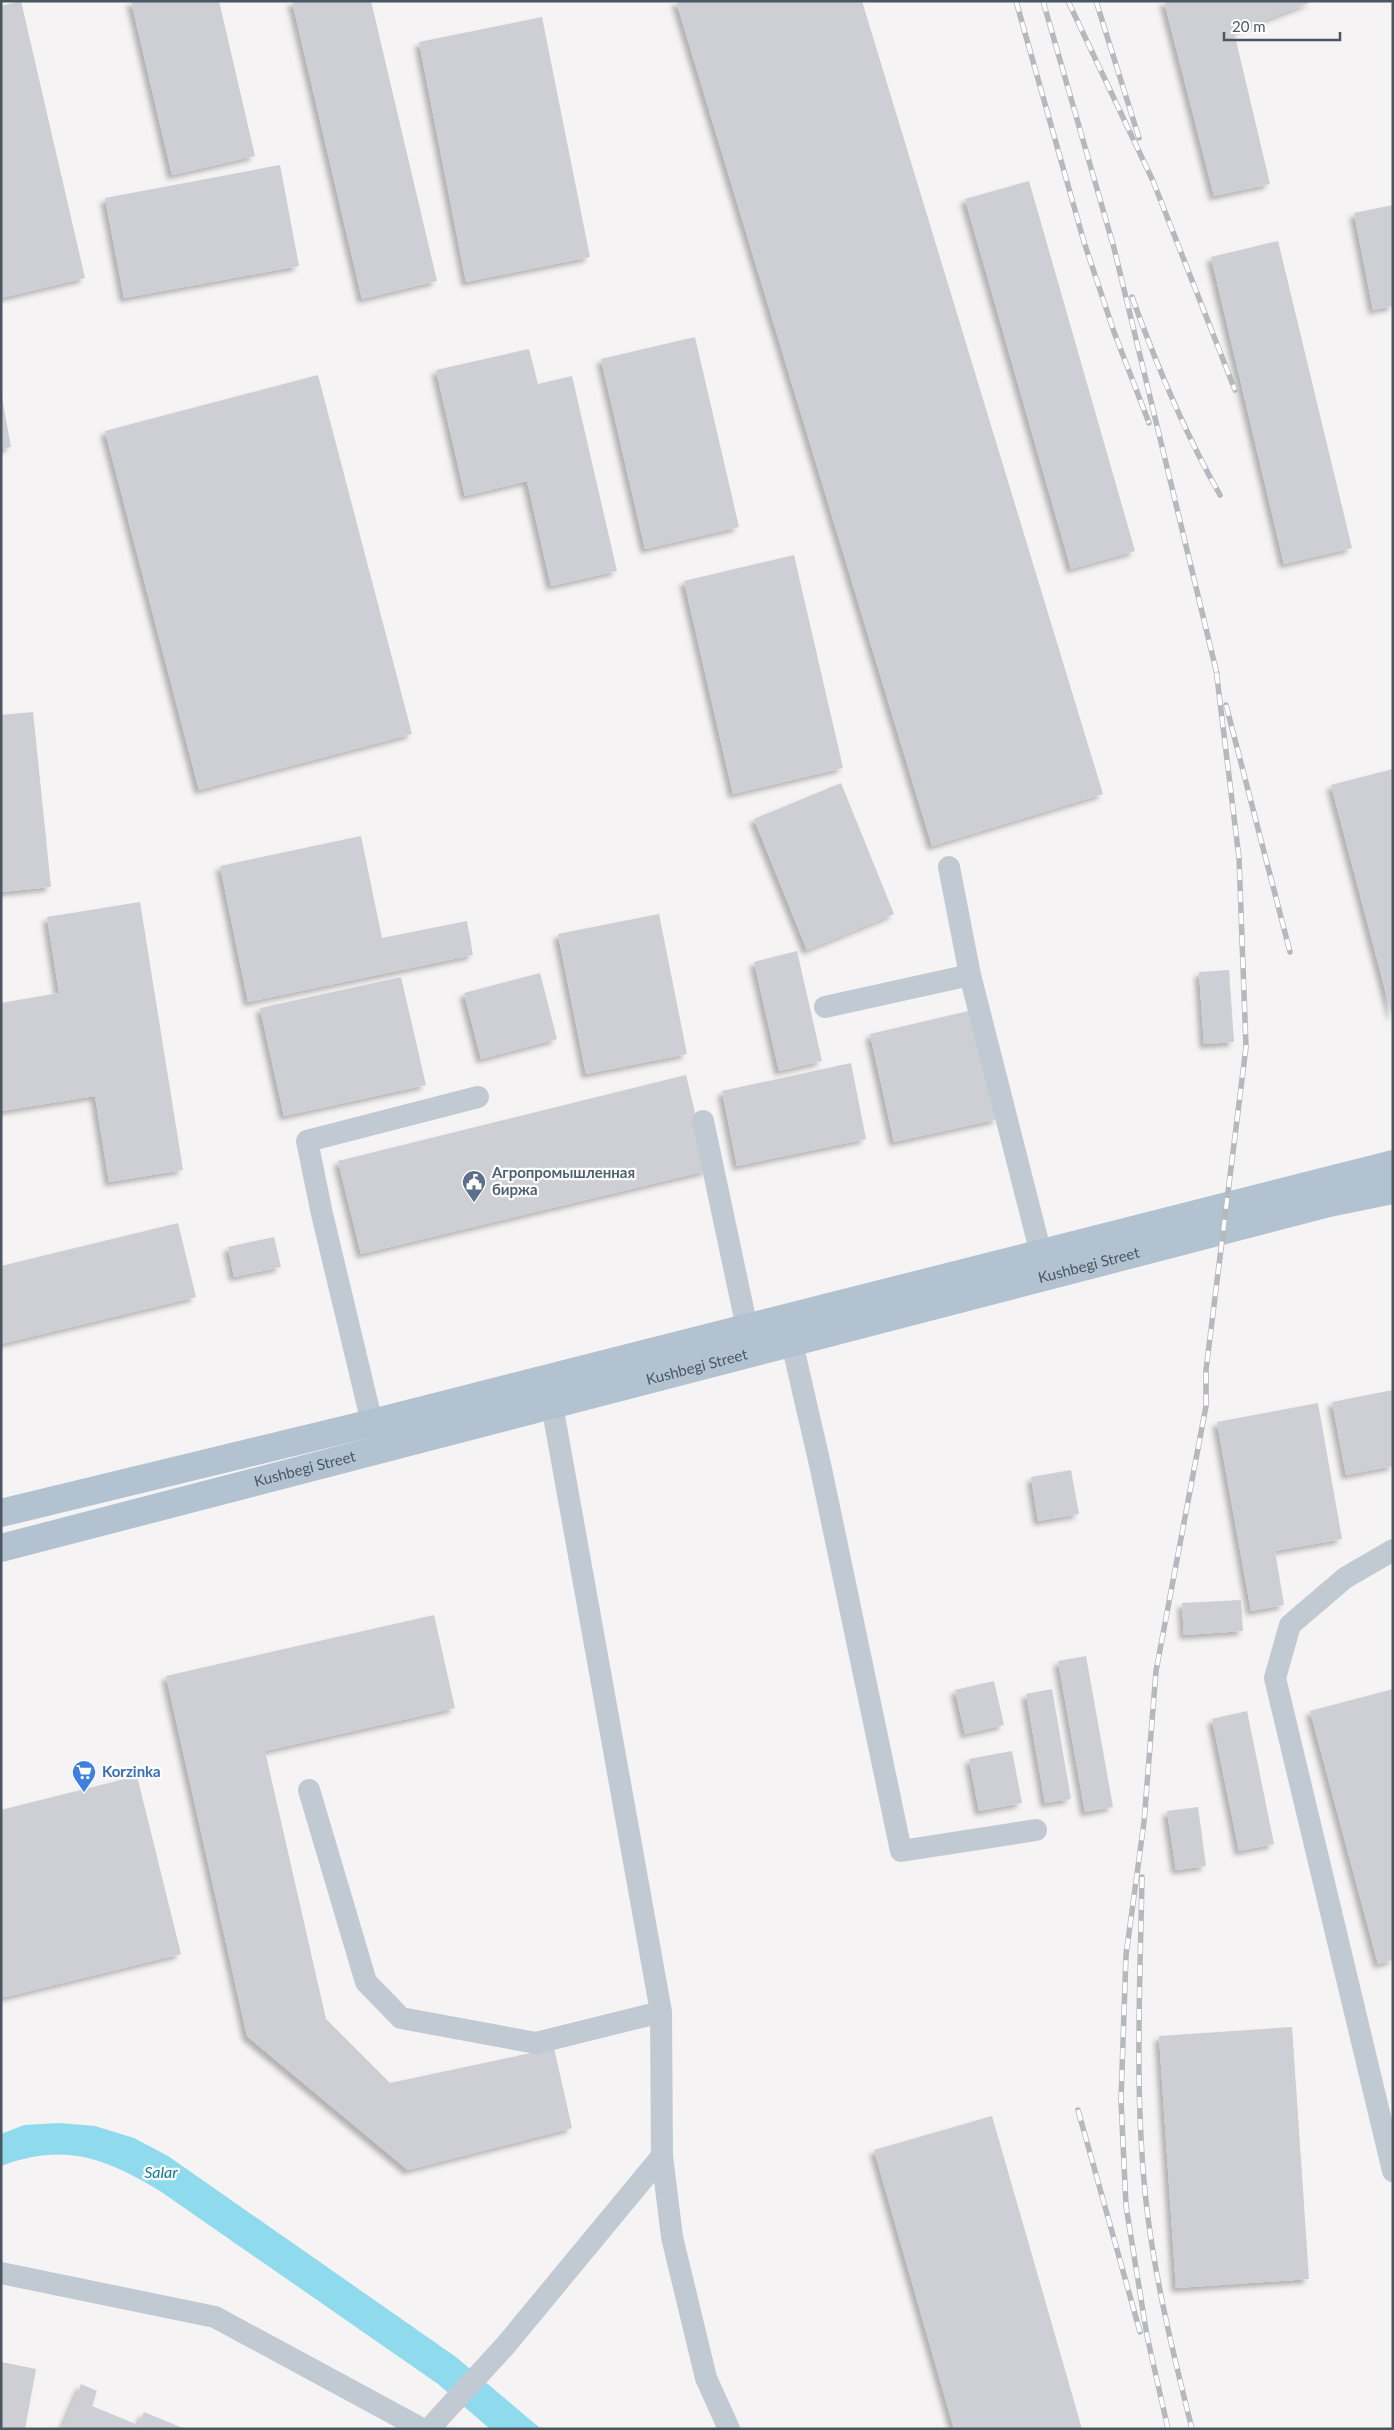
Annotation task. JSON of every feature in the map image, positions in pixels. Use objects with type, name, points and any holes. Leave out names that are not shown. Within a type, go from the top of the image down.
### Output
[{"type":"main road","name":"Kushbegi Street","points":[[1,1513],[372,1424],[549,1392],[750,1341],[1041,1254],[1393,1164]]},
{"type":"main road","name":"Kushbegi Street","points":[[789,1330],[1393,1190]]},
{"type":"main road","name":"Kushbegi Street","points":[[1,1548],[379,1450],[549,1392]]},
{"type":"main road","points":[[372,1424],[379,1450]]},
{"type":"lane","points":[[949,867],[970,975],[1041,1254]]},
{"type":"lane","points":[[825,1007],[970,975]]},
{"type":"lane","points":[[372,1424],[322,1214],[307,1141],[478,1097]]},
{"type":"lane","points":[[703,1121],[750,1341]]},
{"type":"lane","points":[[789,1330],[821,1469],[902,1851],[1036,1830]]},
{"type":"lane","points":[[549,1392],[661,2012],[662,2156],[672,2237],[706,2378],[729,2429]]},
{"type":"lane","points":[[1393,1550],[1345,1578],[1290,1625],[1275,1678],[1393,2171]]},
{"type":"lane","points":[[309,1790],[366,1982],[401,2018],[536,2043],[661,2012]]},
{"type":"lane","points":[[429,2429],[505,2346],[662,2156]]},
{"type":"lane","points":[[1,2273],[215,2317],[422,2429]]},
{"type":"water","name":"Salar","points":[[59,2123],[95,2126],[134,2138],[168,2156],[456,2357],[541,2429],[490,2429],[438,2384],[140,2179],[102,2162],[84,2157],[65,2155],[45,2155],[1,2166],[1,2134],[24,2125]]},
{"type":"building","points":[[21,1],[85,278],[1,298],[1,6]]},
{"type":"building","points":[[131,1],[219,1],[255,156],[172,175]]},
{"type":"building","points":[[292,1],[371,1],[437,281],[362,299]]},
{"type":"building","points":[[676,1],[862,1],[1103,794],[932,846]]},
{"type":"building","points":[[1164,1],[1314,1],[1234,32],[1270,184],[1214,196]]},
{"type":"building","points":[[542,17],[590,257],[466,282],[419,42]]},
{"type":"building","points":[[280,165],[299,266],[124,298],[105,198]]},
{"type":"building","points":[[1029,181],[1135,551],[1071,569],[965,199]]},
{"type":"building","points":[[1393,205],[1393,306],[1373,310],[1354,213]]},
{"type":"building","points":[[1278,241],[1352,548],[1284,564],[1211,257]]},
{"type":"building","points":[[695,337],[739,527],[645,549],[601,359]]},
{"type":"building","points":[[529,349],[538,384],[572,376],[617,571],[551,586],[527,481],[465,496],[436,370]]},
{"type":"building","points":[[318,375],[412,734],[199,790],[105,431]]},
{"type":"building","points":[[1,392],[11,447],[1,449]]},
{"type":"building","points":[[794,555],[843,768],[733,794],[684,581]]},
{"type":"building","points":[[33,712],[51,887],[1,892],[1,715]]},
{"type":"building","points":[[1393,769],[1393,1016],[1392,1016],[1331,785]]},
{"type":"building","points":[[841,783],[894,914],[807,950],[754,819]]},
{"type":"building","points":[[361,836],[382,938],[467,921],[473,955],[248,1002],[220,866]]},
{"type":"building","points":[[140,902],[183,1170],[109,1182],[95,1096],[1,1111],[1,1003],[59,993],[47,917]]},
{"type":"building","points":[[659,914],[687,1054],[586,1074],[558,934]]},
{"type":"building","points":[[797,951],[822,1061],[779,1071],[754,962]]},
{"type":"building","points":[[1229,970],[1234,1042],[1204,1044],[1199,972]]},
{"type":"building","points":[[540,973],[557,1039],[481,1059],[464,993]]},
{"type":"building","points":[[401,977],[426,1085],[284,1116],[260,1008]]},
{"type":"building","points":[[973,1010],[998,1119],[894,1142],[870,1034]]},
{"type":"building","points":[[851,1063],[866,1139],[737,1166],[722,1091]]},
{"type":"building","points":[[686,1075],[708,1167],[706,1171],[361,1254],[338,1161]]},
{"type":"building","points":[[178,1223],[196,1297],[1,1344],[1,1266]]},
{"type":"building","points":[[274,1237],[281,1267],[234,1277],[228,1247]]},
{"type":"building","points":[[1393,1390],[1393,1466],[1346,1475],[1332,1402]]},
{"type":"building","points":[[1318,1403],[1342,1539],[1275,1551],[1284,1605],[1251,1611],[1217,1422]]},
{"type":"building","points":[[1071,1470],[1079,1514],[1038,1521],[1031,1477]]},
{"type":"building","points":[[1241,1600],[1243,1631],[1184,1635],[1182,1603]]},
{"type":"building","points":[[434,1615],[455,1708],[265,1751],[326,2019],[390,2083],[554,2048],[572,2128],[408,2170],[247,2036],[166,1676]]},
{"type":"building","points":[[1086,1656],[1113,1807],[1085,1812],[1058,1661]]},
{"type":"building","points":[[994,1681],[1004,1725],[965,1734],[955,1690]]},
{"type":"building","points":[[1052,1689],[1071,1799],[1045,1803],[1026,1694]]},
{"type":"building","points":[[1393,1689],[1393,1960],[1378,1964],[1310,1711]]},
{"type":"building","points":[[1247,1711],[1274,1844],[1239,1851],[1212,1719]]},
{"type":"building","points":[[1012,1751],[1022,1803],[979,1811],[969,1759]]},
{"type":"building","points":[[137,1776],[181,1954],[1,1998],[1,1810]]},
{"type":"building","points":[[1198,1807],[1206,1866],[1176,1870],[1167,1811]]},
{"type":"building","points":[[1292,2027],[1309,2279],[1176,2288],[1159,2036]]},
{"type":"building","points":[[992,2116],[1082,2429],[954,2429],[874,2150]]},
{"type":"building","points":[[1,2362],[36,2369],[25,2429],[1,2429]]},
{"type":"building","points":[[81,2384],[97,2391],[92,2406],[138,2425],[144,2412],[185,2429],[62,2429]]},
{"type":"railway","points":[[1016,1],[1084,242],[1114,332],[1149,423]]},
{"type":"railway","points":[[1043,1],[1114,248],[1217,674]]},
{"type":"railway","points":[[1068,1],[1153,181],[1235,390]]},
{"type":"railway","points":[[1096,1],[1139,138]]},
{"type":"railway","points":[[1132,297],[1172,398],[1220,495]]},
{"type":"railway","points":[[1168,2429],[1147,2336],[1126,2206],[1121,2100],[1126,1955],[1144,1822],[1156,1671],[1206,1406],[1206,1370],[1246,1047],[1239,858],[1216,669]]},
{"type":"railway","points":[[1226,705],[1290,952]]},
{"type":"railway","points":[[1142,1877],[1139,2085],[1143,2169],[1147,2210],[1160,2293],[1192,2429]]},
{"type":"railway","points":[[1078,2110],[1140,2332]]},
{"type":"place","name":"Агропромышленная биржа","points":[[474,1203]]},
{"type":"place","name":"Korzinka","points":[[84,1793]]}]
